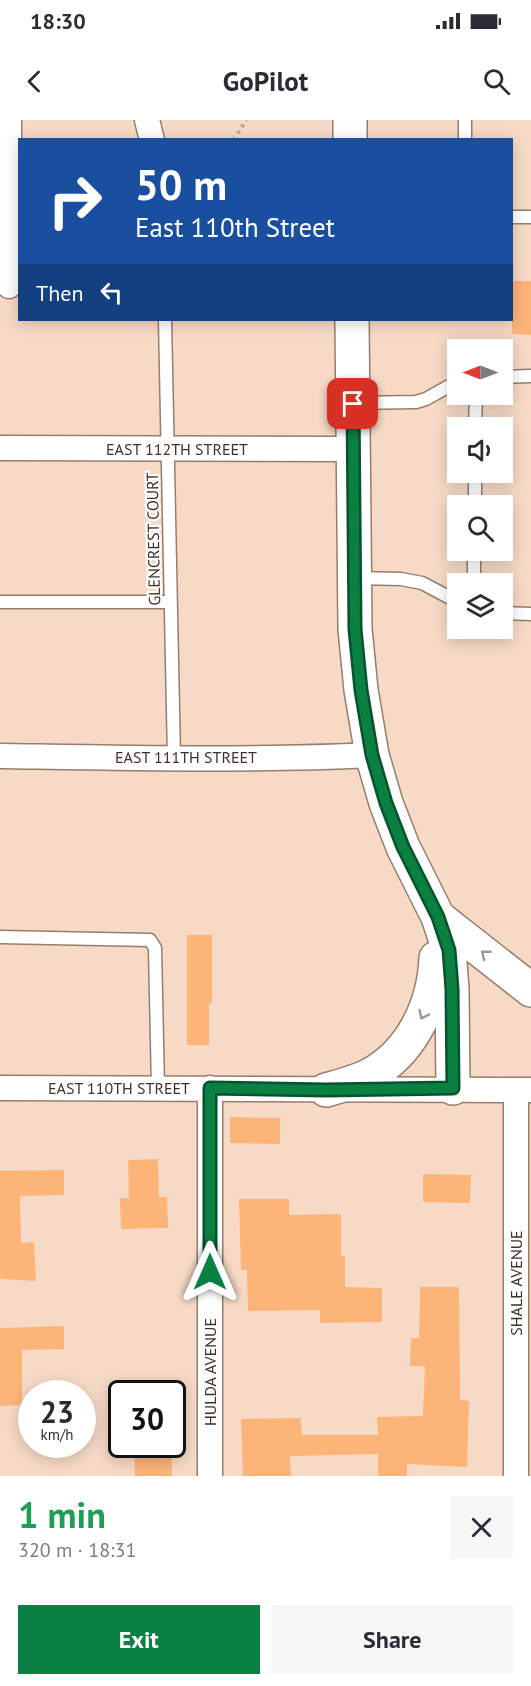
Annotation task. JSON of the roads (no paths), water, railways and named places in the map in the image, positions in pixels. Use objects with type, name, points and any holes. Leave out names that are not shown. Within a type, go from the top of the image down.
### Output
[{"type":"street","points":[[9,120],[9,286]]},
{"type":"street","points":[[147,120],[152,138]]},
{"type":"street","points":[[350,120],[350,138]]},
{"type":"street","points":[[352,321],[357,660],[372,755],[386,803],[403,847],[445,934],[451,965],[453,1088]]},
{"type":"street","name":"EAST 112TH STREET","points":[[0,448],[353,449]]},
{"type":"street","name":"EAST 111TH STREET","points":[[0,756],[174,758],[372,755]]},
{"type":"street","points":[[438,917],[531,990]]},
{"type":"street","points":[[326,1090],[354,1082],[370,1074],[398,1054],[409,1040],[429,1001],[436,967],[438,917]]},
{"type":"street","name":"EAST 110TH STREET","points":[[0,1088],[524,1090]]},
{"type":"street","name":"HULDA AVENUE","points":[[210,1088],[210,1476]]},
{"type":"street","name":"SHALE AVENUE","points":[[516,1476],[524,1090]]},
{"type":"lane","points":[[465,120],[465,138]]},
{"type":"lane","points":[[513,217],[531,217]]},
{"type":"lane","name":"GLENCREST COURT","points":[[165,321],[174,758]]},
{"type":"lane","points":[[513,377],[531,376]]},
{"type":"lane","points":[[353,404],[416,402],[447,387]]},
{"type":"lane","points":[[355,578],[401,579],[422,583],[447,596]]},
{"type":"lane","points":[[0,602],[170,602]]},
{"type":"lane","points":[[513,613],[531,614]]},
{"type":"lane","points":[[0,937],[150,940],[155,948],[158,1088]]}]
